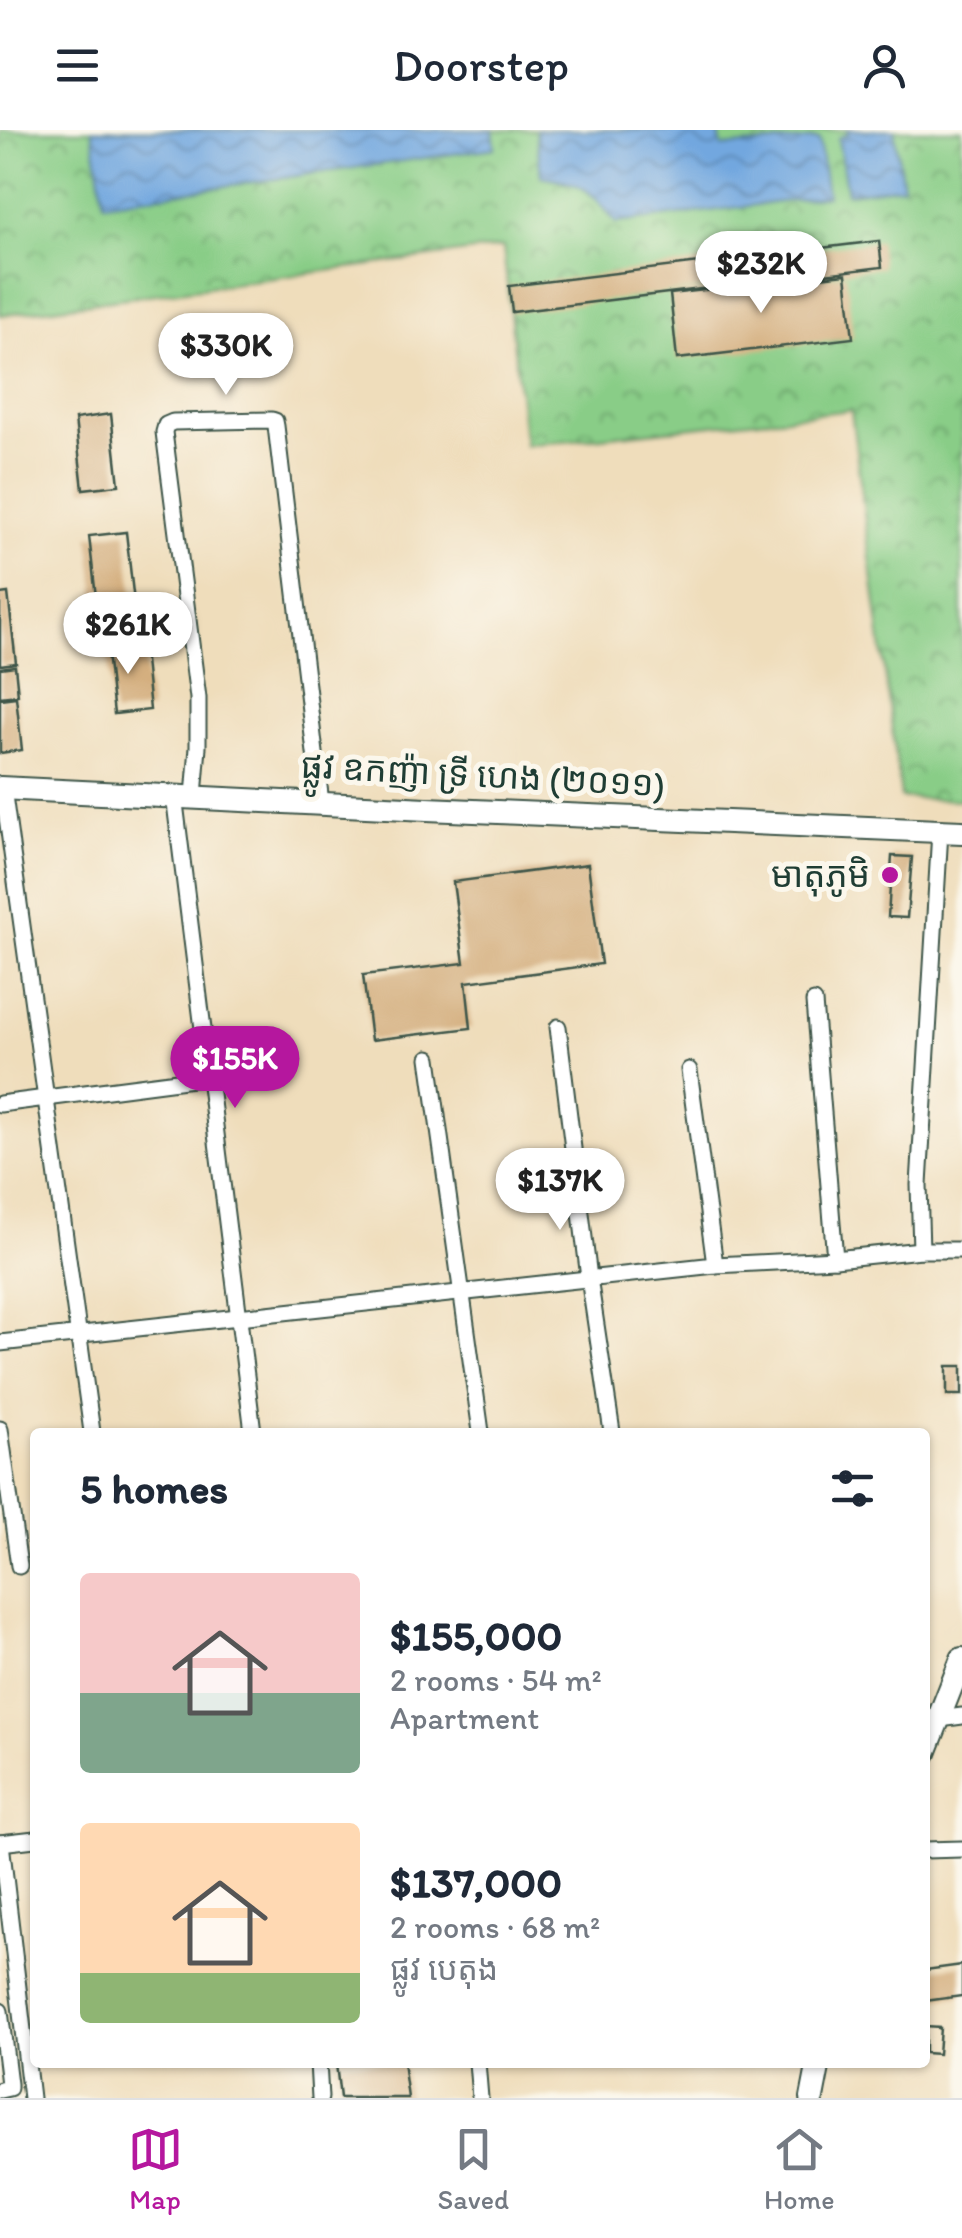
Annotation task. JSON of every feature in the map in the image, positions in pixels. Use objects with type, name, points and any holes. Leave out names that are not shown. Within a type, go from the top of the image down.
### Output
[{"type":"main road","name":"ផ្លូវ ឧកញ៉ា ទ្រី ហេង (២០១១)","points":[[2,788],[951,831]]},
{"type":"main road","points":[[932,1720],[962,1659]]},
{"type":"main road","points":[[812,2098],[818,2068]]},
{"type":"street","points":[[252,1428],[208,1078],[184,796],[198,747],[198,698],[164,432],[166,425],[173,422],[275,421],[321,803]]},
{"type":"street","points":[[2,788],[91,1428]]},
{"type":"street","points":[[921,1250],[919,1185],[951,831]]},
{"type":"street","points":[[814,1002],[836,1259]]},
{"type":"street","points":[[558,1026],[588,1278],[611,1428]]},
{"type":"street","points":[[430,1058],[480,1428]]},
{"type":"street","points":[[689,1070],[714,1264]]},
{"type":"street","points":[[0,1104],[208,1078]]},
{"type":"street","points":[[0,1343],[714,1264],[962,1250]]},
{"type":"street","points":[[0,1429],[18,1566]]},
{"type":"street","points":[[932,1720],[962,1716]]},
{"type":"street","points":[[30,1840],[1,1843],[31,2098]]},
{"type":"street","points":[[930,1850],[962,1849]]},
{"type":"street","points":[[0,2011],[10,2084],[0,2090]]},
{"type":"street","points":[[318,2068],[320,2098]]},
{"type":"street","points":[[478,2068],[480,2098]]},
{"type":"green space","points":[[0,130],[962,130],[962,800],[901,798],[851,410],[525,445],[503,247],[0,315]]},
{"type":"water","points":[[92,130],[493,130],[495,148],[104,203]]},
{"type":"water","points":[[536,130],[718,130],[722,147],[819,139],[827,196],[616,223],[585,189],[541,176]]},
{"type":"water","points":[[847,130],[894,130],[903,186],[847,193],[838,138],[848,134]]},
{"type":"building","points":[[879,241],[882,267],[512,312],[509,286]]},
{"type":"building","points":[[846,274],[853,338],[677,359],[670,294]]},
{"type":"building","points":[[111,414],[119,485],[83,489],[75,419]]},
{"type":"building","points":[[126,532],[134,602],[97,606],[89,536]]},
{"type":"building","points":[[8,593],[16,663],[0,665],[0,594]]},
{"type":"building","points":[[143,640],[150,710],[114,714],[106,644]]},
{"type":"building","points":[[15,666],[18,695],[0,697],[0,668]]},
{"type":"building","points":[[16,697],[22,750],[0,753],[0,699]]},
{"type":"building","points":[[892,856],[912,857],[907,918],[888,917]]},
{"type":"building","points":[[588,864],[601,964],[466,982],[471,1028],[371,1040],[363,975],[464,963],[453,882]]},
{"type":"building","points":[[947,1366],[962,1366],[962,1395],[947,1395]]},
{"type":"building","points":[[962,1965],[962,1996],[930,2000],[930,1969]]},
{"type":"building","points":[[930,2027],[940,2028],[938,2054],[930,2053]]},
{"type":"building","points":[[336,2068],[404,2068],[408,2098],[340,2098]]},
{"type":"place","name":"មាតុភូមិ","points":[[890,875]]}]
